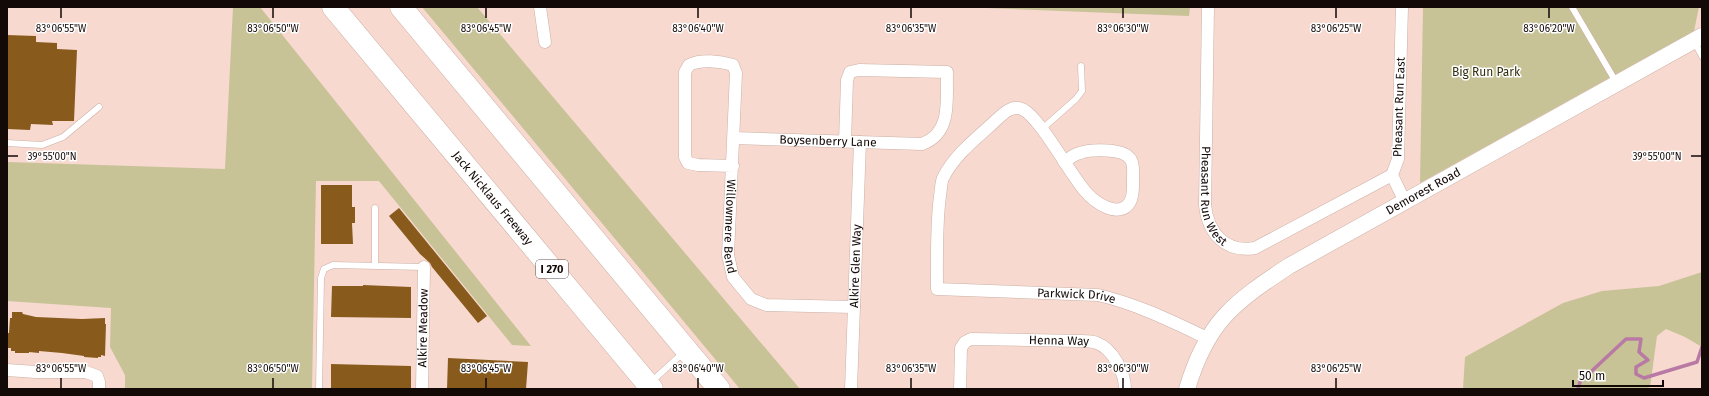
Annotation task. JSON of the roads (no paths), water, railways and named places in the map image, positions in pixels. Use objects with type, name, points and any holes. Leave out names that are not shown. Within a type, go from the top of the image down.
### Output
[{"type":"highway","name":"Jack Nicklaus Freeway","points":[[333,7],[650,387]]},
{"type":"highway","points":[[401,7],[719,389]]},
{"type":"street","points":[[540,7],[545,42]]},
{"type":"street","name":"Pheasant Run West","points":[[1208,7],[1205,205],[1208,224],[1219,239],[1235,248],[1242,250],[1255,248],[1392,175]]},
{"type":"street","name":"Pheasant Run East","points":[[1392,175],[1398,159],[1402,7]]},
{"type":"street","name":"Demorest Road","points":[[1187,389],[1198,357],[1207,338],[1217,323],[1252,291],[1289,266],[1698,39]]},
{"type":"street","name":"Willowmere Bend","points":[[733,166],[698,165],[688,163],[685,158],[685,72],[689,65],[696,62],[724,62],[733,65],[736,73],[733,166],[728,255],[733,277],[751,299],[766,305],[854,307]]},
{"type":"street","name":"Boysenberry Lane","points":[[734,138],[845,142],[922,144],[931,141],[940,131],[946,120],[947,72],[859,70],[850,72],[847,80],[845,142]]},
{"type":"street","name":"Parkwick Drive","points":[[1042,129],[1022,109],[1016,108],[1006,112],[962,152],[942,178],[938,211],[937,289],[1098,295],[1122,300],[1150,310],[1207,338]]},
{"type":"street","points":[[1042,129],[1064,162],[1086,192],[1106,208],[1115,210],[1124,208],[1130,201],[1133,168],[1131,160],[1125,154],[1117,151],[1079,153],[1064,162]]},
{"type":"street","name":"Alkire Glen Way","points":[[851,389],[860,142]]},
{"type":"street","points":[[1392,175],[1405,202]]},
{"type":"street","name":"Alkire Meadow","points":[[422,389],[424,267]]},
{"type":"street","name":"Henna Way","points":[[960,389],[961,348],[965,342],[971,338],[1081,341],[1098,343],[1107,350],[1116,361],[1125,383],[1124,389]]},
{"type":"street","points":[[7,370],[36,372],[86,372],[97,376],[100,382],[99,389]]},
{"type":"lane","points":[[1572,7],[1616,84]]},
{"type":"lane","points":[[1698,39],[1702,56]]},
{"type":"lane","points":[[1042,129],[1076,99],[1082,91],[1081,66]]},
{"type":"lane","points":[[7,143],[42,145],[63,137],[100,107]]},
{"type":"lane","points":[[375,208],[375,266]]},
{"type":"lane","points":[[319,389],[322,272],[328,266],[334,265],[424,267]]},
{"type":"lane","points":[[650,387],[686,350]]},
{"type":"waterway","points":[[1578,389],[1580,382],[1626,339],[1641,339],[1639,352],[1648,360],[1636,367],[1636,374],[1644,378],[1697,362],[1702,347]]},
{"type":"park label","name":"Big Run Park","points":[[1486,72]]}]
